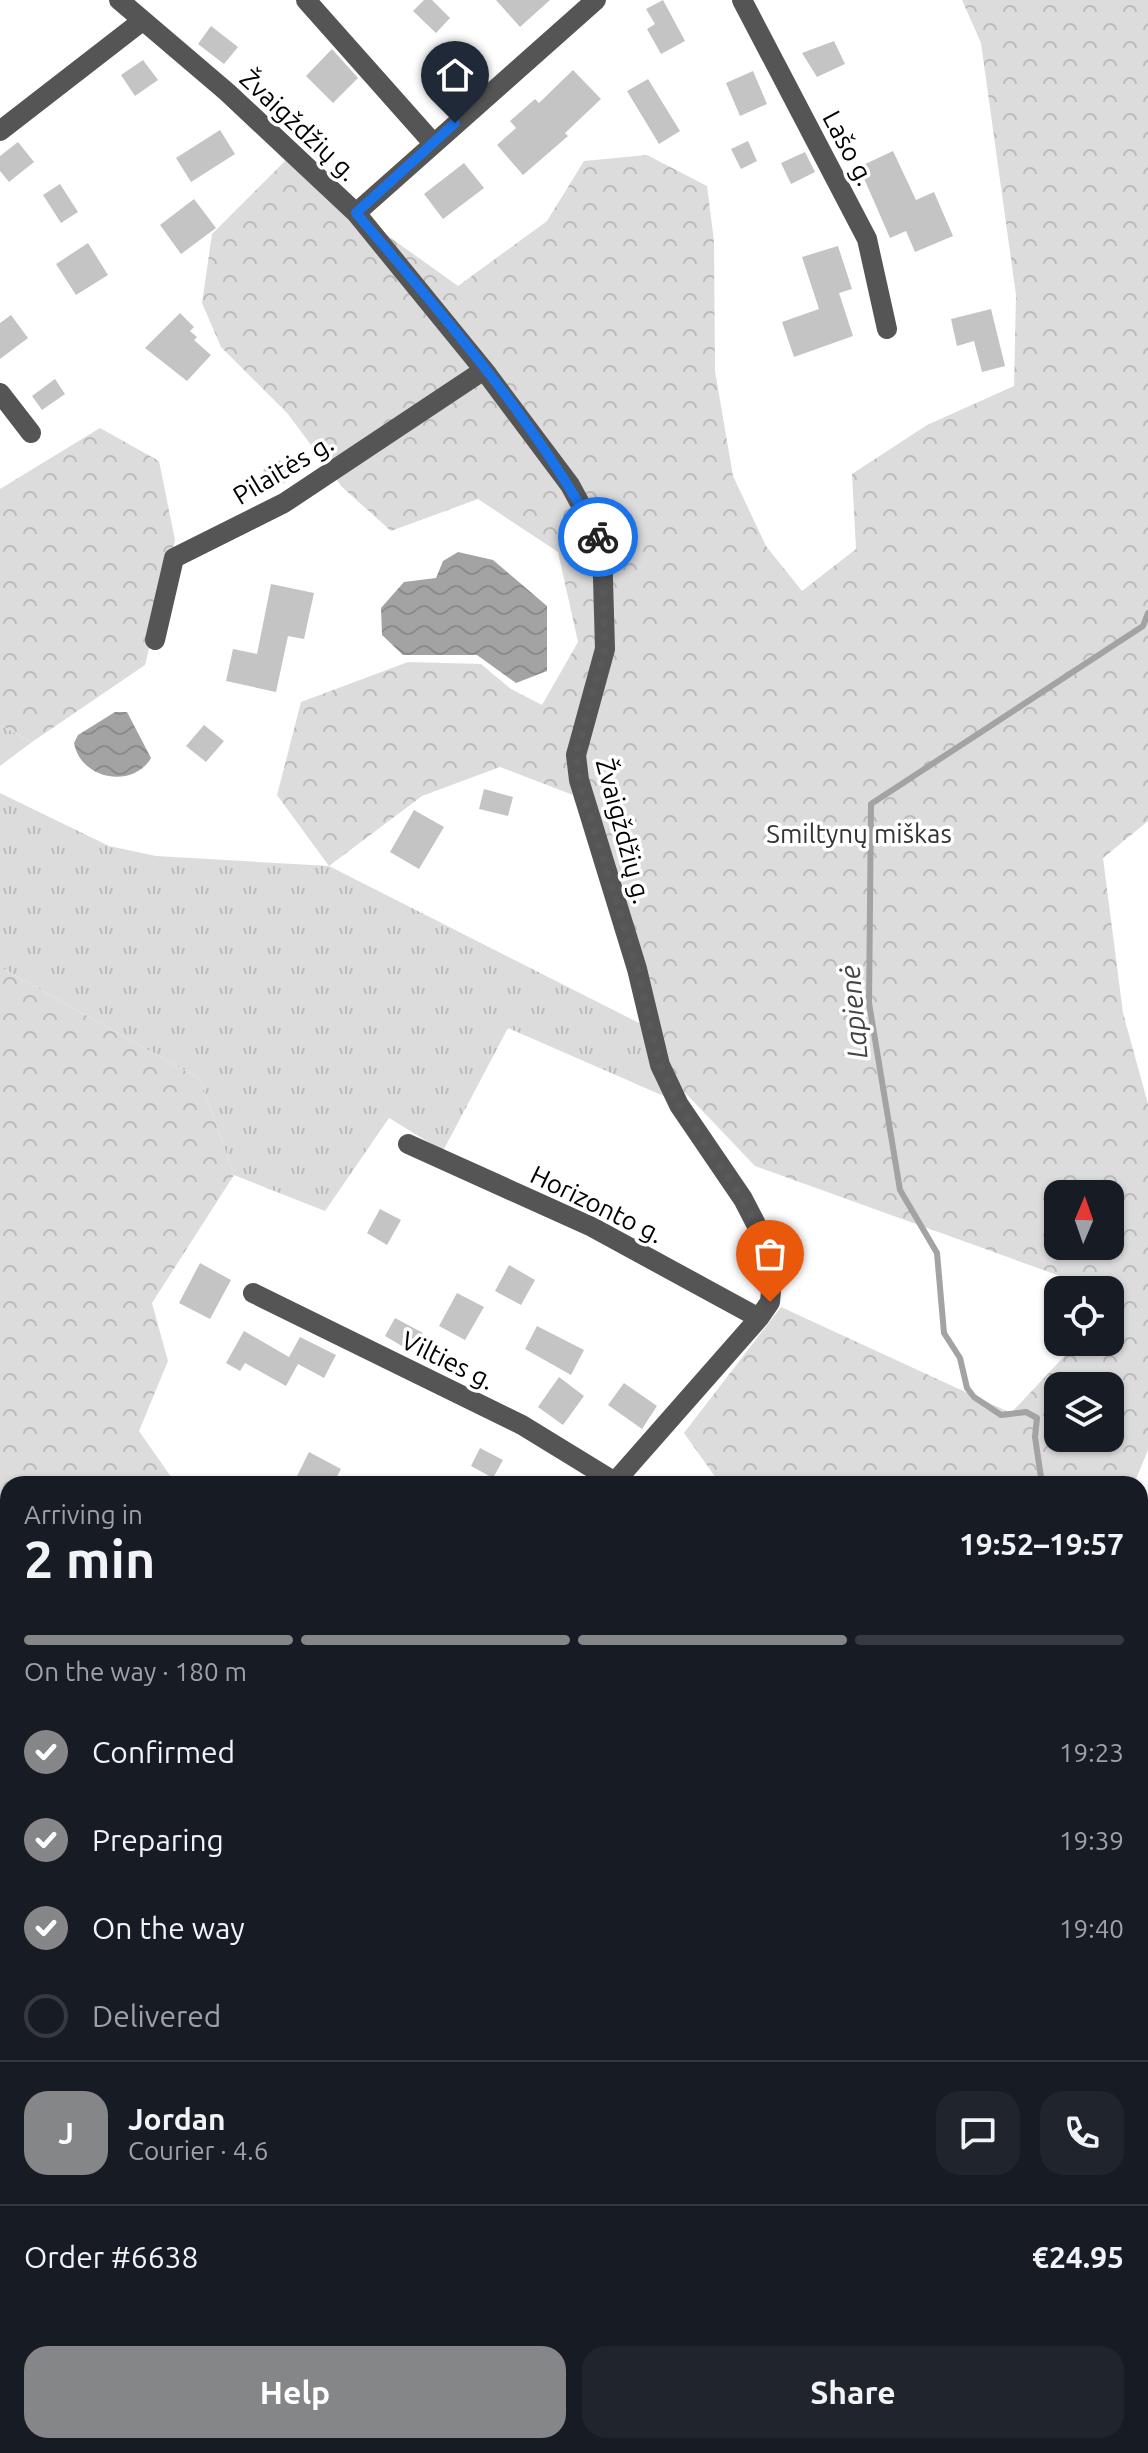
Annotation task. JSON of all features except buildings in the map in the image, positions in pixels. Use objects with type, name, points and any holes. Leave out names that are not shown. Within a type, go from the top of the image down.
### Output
[{"type":"street","name":"Žvaigždžių g.","points":[[119,0],[227,92],[356,213],[484,370],[570,485],[602,544],[605,649],[576,755],[579,780],[637,969],[660,1065],[679,1105],[743,1199],[774,1259],[770,1302],[759,1318],[620,1476]]},
{"type":"street","points":[[356,213],[596,0]]},
{"type":"street","name":"Lašo g.","points":[[742,0],[867,239],[887,329]]},
{"type":"street","points":[[312,2],[433,143]]},
{"type":"street","points":[[0,131],[142,21]]},
{"type":"street","name":"Pilaitės g.","points":[[155,640],[174,558],[284,503],[484,370]]},
{"type":"street","points":[[0,393],[31,433]]},
{"type":"street","name":"Horizonto g.","points":[[408,1144],[592,1227],[759,1318]]},
{"type":"street","name":"Vilties g.","points":[[253,1293],[522,1425],[603,1476]]},
{"type":"green space","name":"Smiltynų miškas","points":[[962,0],[1148,0],[1148,821],[1103,858],[1123,1013],[1148,1104],[1148,1450],[1137,1476],[715,1476],[684,1433],[781,1307],[1011,1413],[1044,1378],[1044,1452],[1124,1452],[1124,1372],[1050,1372],[1065,1356],[1124,1356],[1124,1276],[1060,1276],[755,1166],[672,1079],[573,795],[500,767],[422,796],[329,866],[277,795],[301,702],[408,662],[481,664],[511,689],[542,705],[578,642],[558,552],[478,499],[391,531],[342,487],[288,414],[221,347],[202,303],[212,234],[292,154],[356,213],[458,286],[547,221],[584,161],[647,155],[707,186],[714,241],[715,371],[733,476],[766,546],[802,591],[856,549],[852,474],[927,425],[1014,386],[1016,295],[981,43]]},
{"type":"green space","points":[[100,428],[159,461],[175,540],[145,665],[32,742],[0,725],[0,489]]},
{"type":"green space","points":[[0,725],[32,742],[0,766]]},
{"type":"green space","points":[[0,793],[109,846],[156,856],[329,866],[643,1025],[666,1097],[508,1028],[443,1151],[389,1118],[325,1211],[234,1175],[200,1079],[0,967]]},
{"type":"green space","points":[[0,967],[200,1079],[234,1175],[152,1303],[168,1361],[139,1431],[170,1476],[0,1476]]},
{"type":"water","points":[[458,552],[493,560],[547,606],[547,671],[516,683],[477,655],[403,655],[382,635],[381,608],[404,582],[436,578],[443,561]]},
{"type":"water","points":[[115,712],[127,712],[151,758],[143,768],[121,777],[108,776],[86,765],[74,743],[78,735]]},
{"type":"waterway","name":"Lapienė","points":[[1041,1476],[1035,1437],[1037,1418],[1026,1412],[1001,1415],[974,1397],[967,1388],[960,1358],[944,1333],[937,1253],[900,1190],[869,1003],[871,804],[1143,626],[1148,613]]},
{"type":"way so far","points":[[598,537],[602,544],[605,649],[576,755],[579,780],[637,969],[660,1065],[679,1105],[743,1199],[774,1259],[770,1302]]},
{"type":"route","points":[[455,123],[356,213],[427,296],[570,485],[598,537]]}]
